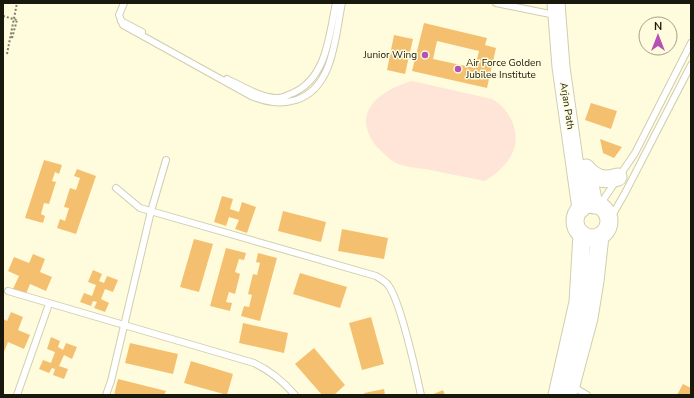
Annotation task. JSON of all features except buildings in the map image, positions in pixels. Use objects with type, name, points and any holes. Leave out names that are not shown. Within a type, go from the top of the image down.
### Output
[{"type":"main road","name":"Arjan Path","points":[[560,7],[572,68],[591,207]]},
{"type":"main road","name":"Arjan Path","points":[[560,7],[561,68],[591,207]]},
{"type":"main road","points":[[586,168],[591,174],[599,178],[618,178]]},
{"type":"main road","points":[[591,207],[606,212],[609,221],[607,230],[600,236],[590,238],[582,234],[576,227],[576,222],[591,207]]},
{"type":"main road","points":[[564,389],[580,290],[582,234]]},
{"type":"main road","points":[[564,389],[589,318],[600,236]]},
{"type":"lane","points":[[124,3],[119,15],[125,27],[251,96],[268,102],[279,103],[301,98],[318,85],[329,61],[342,3]]},
{"type":"lane","points":[[121,21],[237,84],[260,94],[277,98],[302,89],[315,76],[325,52],[336,3]]},
{"type":"lane","points":[[496,3],[560,7]]},
{"type":"lane","points":[[591,207],[618,178],[634,153],[691,43]]},
{"type":"lane","points":[[609,221],[691,65]]},
{"type":"lane","points":[[106,395],[151,211],[166,160]]},
{"type":"lane","points":[[116,188],[135,204],[151,211],[376,276],[384,281],[389,286],[398,306],[421,395]]},
{"type":"lane","points":[[8,292],[254,363],[273,373],[294,395]]},
{"type":"lane","points":[[17,395],[49,304]]},
{"type":"lane","points":[[564,389],[588,395]]},
{"type":"path","points":[[7,54],[17,3]]},
{"type":"path","points":[[3,16],[17,20],[7,54]]},
{"type":"shaded area","points":[[412,81],[492,99],[501,105],[511,119],[515,129],[516,138],[512,155],[501,169],[485,181],[401,165],[387,157],[377,147],[369,135],[366,124],[367,114],[379,97],[389,90]]},
{"type":"place","name":"Junior Wing","points":[[425,55]]},
{"type":"place","name":"Air Force Golden Jubilee Institute","points":[[458,69]]}]
